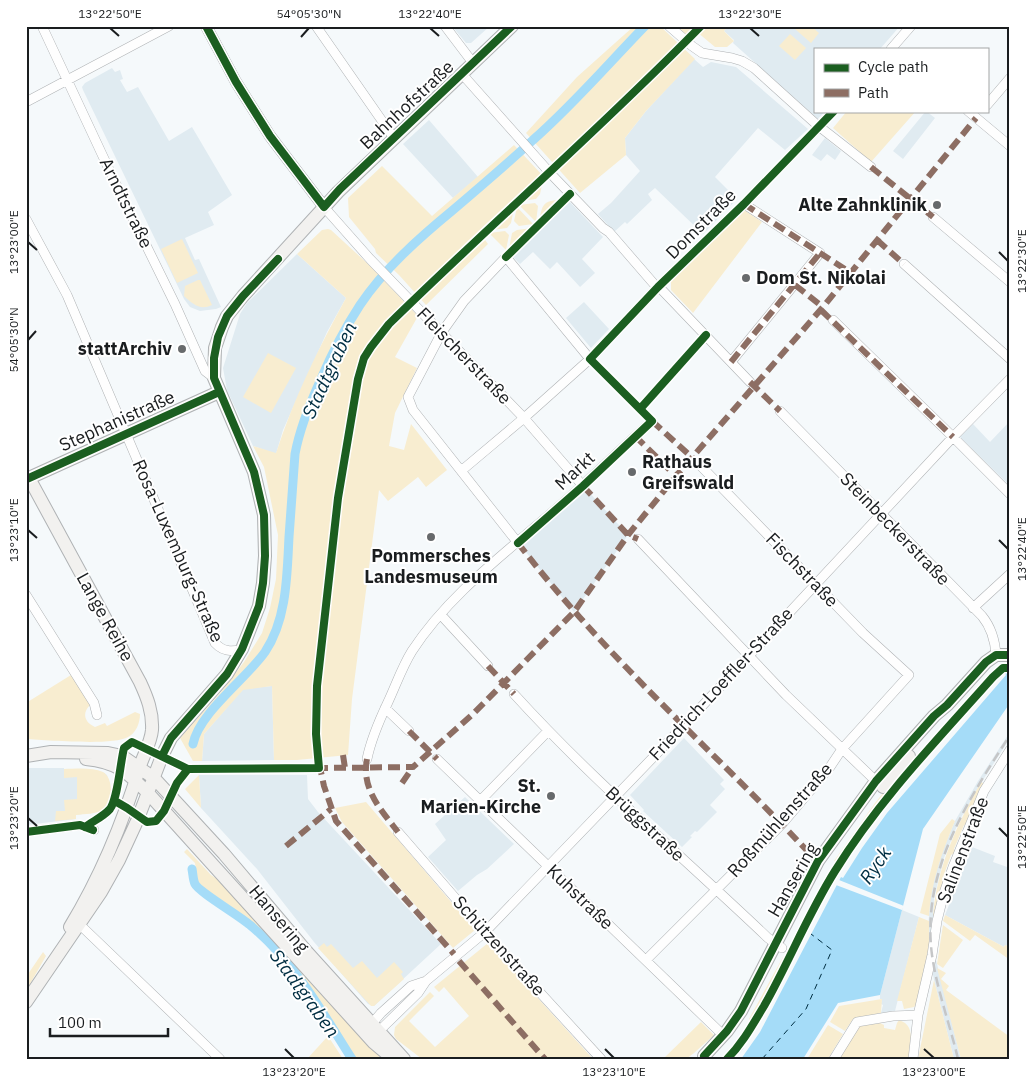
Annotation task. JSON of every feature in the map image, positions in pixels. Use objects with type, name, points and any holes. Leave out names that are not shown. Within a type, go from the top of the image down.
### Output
[{"type":"main road","name":"Bahnhofstraße","points":[[214,378],[215,348],[222,327],[227,316],[243,296],[324,207],[512,26]]},
{"type":"main road","points":[[26,1002],[78,922],[101,892],[119,860],[171,738],[227,674],[242,649],[258,606],[263,583],[266,538],[264,515],[254,472],[214,378]]},
{"type":"main road","name":"Stephanistraße","points":[[27,476],[219,392]]},
{"type":"main road","name":"Lange Reihe","points":[[27,476],[140,682],[148,700],[152,719],[152,732],[136,781],[111,848],[78,922]]},
{"type":"main road","points":[[996,655],[1010,655]]},
{"type":"main road","name":"Hansering","points":[[702,1057],[717,1048],[742,1021],[818,861],[934,716],[947,705],[979,669],[996,655]]},
{"type":"main road","name":"Hansering","points":[[26,756],[51,752],[108,753],[122,756],[154,778],[224,854],[371,1030],[374,1043],[393,1059]]},
{"type":"main road","name":"Hansering","points":[[26,756],[88,759],[119,767],[148,793],[371,1030],[404,1059]]},
{"type":"main road","name":"Hansering","points":[[702,1057],[723,1035],[740,1010],[778,945]]},
{"type":"street","name":"Arndtstraße","points":[[42,26],[206,371],[214,378]]},
{"type":"street","points":[[26,102],[169,26]]},
{"type":"street","points":[[206,26],[236,82],[270,136],[324,207]]},
{"type":"street","points":[[316,26],[394,138]]},
{"type":"street","points":[[445,26],[473,63]]},
{"type":"street","points":[[669,26],[702,53],[732,58],[754,68],[820,127],[871,167]]},
{"type":"street","points":[[892,48],[911,26]]},
{"type":"street","points":[[462,74],[570,194],[609,232],[658,287],[750,382]]},
{"type":"street","points":[[988,104],[1010,78]]},
{"type":"street","name":"Domstraße","points":[[461,470],[524,418],[590,359],[658,287],[744,204],[833,112]]},
{"type":"street","points":[[979,115],[1010,146]]},
{"type":"street","points":[[731,362],[820,253],[744,204]]},
{"type":"street","name":"Fleischerstraße","points":[[324,207],[373,262],[524,418],[583,486]]},
{"type":"street","points":[[933,217],[1010,282]]},
{"type":"street","name":"Rosa-Luxemburg-Straße","points":[[26,219],[67,295],[216,643],[219,648],[224,650],[242,649]]},
{"type":"street","points":[[518,542],[413,410],[409,402],[410,390],[442,332],[464,301],[506,257],[590,359]]},
{"type":"street","points":[[904,264],[1010,359]]},
{"type":"street","points":[[833,320],[1010,494]]},
{"type":"street","name":"Markt","points":[[367,759],[371,740],[412,652],[441,615],[482,574],[583,486],[652,421],[590,359]]},
{"type":"street","name":"Friedrich-Loeffler-Straße","points":[[371,1030],[418,993],[426,981],[485,932],[690,718],[953,436],[1010,379]]},
{"type":"street","name":"Steinbeckerstraße","points":[[780,411],[982,616],[989,627],[996,655]]},
{"type":"street","name":"Fischstraße","points":[[697,462],[863,633],[908,676]]},
{"type":"street","points":[[638,539],[786,695],[879,784]]},
{"type":"street","points":[[973,608],[1010,574]]},
{"type":"street","points":[[26,595],[94,703],[97,716]]},
{"type":"street","points":[[441,615],[488,666]]},
{"type":"street","name":"Roßmühlenstraße","points":[[646,960],[782,824],[830,767],[842,749],[908,676]]},
{"type":"street","name":"Brüggstraße","points":[[514,694],[548,732],[615,796],[778,945]]},
{"type":"street","points":[[385,708],[409,731]]},
{"type":"street","points":[[480,801],[548,732]]},
{"type":"street","name":"Salinenstraße","points":[[913,1059],[918,1015],[932,955],[937,921],[950,875],[984,791],[1010,750]]},
{"type":"street","name":"Kuhstraße","points":[[437,758],[723,1035]]},
{"type":"street","points":[[26,832],[80,825],[94,830]]},
{"type":"street","name":"Schützenstraße","points":[[398,832],[485,932],[601,1059]]},
{"type":"street","points":[[78,922],[220,1059]]},
{"type":"street","points":[[834,1059],[857,1022],[910,1014],[918,1015]]},
{"type":"street","points":[[727,1059],[739,1046]]},
{"type":"shaded area","points":[[452,26],[490,26],[471,43],[466,43]]},
{"type":"shaded area","points":[[634,26],[660,26],[695,59],[646,111],[625,138],[626,155],[580,193],[526,133],[577,77]]},
{"type":"shaded area","points":[[677,26],[728,26],[724,31],[734,41],[727,47],[715,47],[697,32],[690,39]]},
{"type":"shaded area","points":[[728,26],[900,26],[881,48],[814,48],[814,112],[824,112],[818,119],[733,43],[734,40],[724,31]]},
{"type":"shaded area","points":[[797,26],[811,26],[819,33],[811,43],[795,29]]},
{"type":"shaded area","points":[[790,34],[806,48],[795,60],[779,46]]},
{"type":"shaded area","points":[[694,59],[703,67],[711,62],[736,67],[808,129],[785,150],[758,128],[715,177],[737,199],[703,234],[655,188],[648,194],[652,200],[627,224],[625,222],[614,232],[598,214],[611,203],[640,171],[626,155],[625,138],[646,111]]},
{"type":"shaded area","points":[[112,68],[115,72],[120,70],[123,79],[120,80],[127,92],[138,87],[169,141],[192,127],[232,195],[208,212],[214,225],[185,238],[195,260],[199,259],[221,307],[200,311],[190,307],[184,299],[83,90],[82,87],[85,83]]},
{"type":"shaded area","points":[[846,112],[915,112],[871,162],[833,128]]},
{"type":"shaded area","points":[[925,112],[935,118],[903,159],[893,151]]},
{"type":"shaded area","points":[[429,120],[478,177],[453,198],[403,144]]},
{"type":"shaded area","points":[[825,138],[841,151],[835,160],[827,154],[821,161],[812,155]]},
{"type":"shaded area","points":[[514,145],[545,178],[540,194],[536,199],[521,201],[514,208],[511,223],[507,228],[492,230],[483,237],[488,244],[426,305],[376,253],[375,249],[349,217],[348,198],[382,166],[432,216]]},
{"type":"shaded area","points":[[562,199],[539,221],[543,206],[547,202]]},
{"type":"shaded area","points":[[569,201],[603,237],[582,259],[595,273],[580,287],[557,262],[550,269],[533,252],[520,264],[512,256]]},
{"type":"shaded area","points":[[535,203],[538,206],[536,222],[519,205]]},
{"type":"shaded area","points":[[517,207],[533,224],[519,226],[514,221]]},
{"type":"shaded area","points":[[744,210],[762,222],[693,313],[671,290],[671,278]]},
{"type":"shaded area","points":[[532,228],[509,249],[512,233],[517,230]]},
{"type":"shaded area","points":[[328,229],[368,264],[418,316],[395,357],[417,368],[395,413],[389,446],[404,450],[411,424],[447,470],[426,487],[418,477],[388,501],[379,490],[352,699],[348,755],[297,760],[274,760],[272,686],[243,690],[204,734],[202,761],[193,761],[180,738],[221,692],[244,662],[262,633],[270,608],[276,579],[278,535],[264,467],[253,446],[276,453],[290,413],[307,374],[346,298],[297,254],[322,230]]},
{"type":"shaded area","points":[[505,231],[509,235],[506,250],[489,233]]},
{"type":"shaded area","points":[[182,239],[198,273],[177,283],[161,249]]},
{"type":"shaded area","points":[[297,254],[346,298],[327,332],[283,430],[276,454],[253,446],[227,390],[223,368],[240,314],[247,303]]},
{"type":"shaded area","points":[[200,280],[212,305],[208,307],[200,307],[184,296],[185,286]]},
{"type":"shaded area","points":[[584,302],[609,329],[591,348],[566,318]]},
{"type":"shaded area","points":[[268,353],[296,368],[271,413],[243,397]]},
{"type":"shaded area","points":[[1010,421],[1010,486],[960,437],[973,424],[990,442]]},
{"type":"shaded area","points":[[587,490],[628,535],[574,612],[521,546]]},
{"type":"shaded area","points":[[71,675],[90,705],[85,714],[88,723],[95,727],[105,723],[107,726],[135,712],[140,714],[140,717],[133,733],[120,740],[109,741],[79,742],[26,739],[26,703]]},
{"type":"shaded area","points":[[272,686],[274,760],[202,761],[204,734],[243,689]]},
{"type":"shaded area","points":[[1010,732],[1010,738],[959,821],[944,858],[934,898],[933,933],[935,956],[961,1059],[954,1059],[934,980],[929,952],[930,897],[940,857],[955,821]]},
{"type":"shaded area","points":[[684,738],[724,780],[720,784],[725,789],[710,805],[717,812],[697,832],[695,831],[690,836],[692,837],[682,847],[643,811],[630,795]]},
{"type":"shaded area","points":[[26,768],[64,768],[104,773],[107,775],[110,786],[109,803],[102,811],[76,815],[76,819],[26,825]]},
{"type":"shaded area","points":[[64,769],[94,769],[107,775],[111,791],[106,807],[103,810],[90,814],[76,815],[76,819],[55,821],[56,811],[65,811],[64,800],[77,799],[77,777],[64,778]]},
{"type":"shaded area","points":[[199,775],[307,775],[308,799],[318,812],[441,944],[374,1006],[368,1004],[314,942],[257,869],[201,808]]},
{"type":"shaded area","points":[[199,775],[201,808],[185,789]]},
{"type":"shaded area","points":[[895,778],[897,780],[876,804],[836,862],[834,861],[875,803]]},
{"type":"shaded area","points":[[981,782],[985,784],[967,824],[964,825],[954,849],[956,852],[951,855],[942,880],[935,917],[933,916],[935,898],[944,863],[956,830]]},
{"type":"shaded area","points":[[465,797],[514,844],[487,869],[458,891],[428,857],[446,840],[435,824]]},
{"type":"shaded area","points":[[366,802],[475,930],[453,948],[342,822],[335,808]]},
{"type":"shaded area","points":[[952,819],[955,821],[938,867],[932,891],[929,916],[920,913],[940,834]]},
{"type":"shaded area","points":[[972,847],[995,856],[993,862],[1010,868],[1010,947],[1005,945],[1004,947],[945,915]]},
{"type":"shaded area","points":[[187,849],[211,875],[223,883],[379,1052],[379,1059],[356,1059],[312,993],[275,946],[248,920],[202,889],[198,884],[195,863],[184,852]]},
{"type":"shaded area","points":[[902,910],[919,917],[895,1011],[881,1013],[883,1005],[881,1004],[882,999],[880,999],[880,995]]},
{"type":"shaded area","points":[[945,915],[1004,947],[1005,945],[1010,947],[1010,960],[975,935],[970,941],[943,921]]},
{"type":"shaded area","points":[[919,917],[929,921],[929,952],[917,1004],[914,1007],[904,1009],[902,1001],[897,1001]]},
{"type":"shaded area","points":[[943,925],[963,940],[943,968],[937,964]]},
{"type":"shaded area","points":[[324,943],[327,947],[331,944],[353,968],[362,961],[377,978],[394,962],[403,972],[401,974],[404,979],[374,1006],[371,1006],[318,948]]},
{"type":"shaded area","points":[[488,943],[593,1059],[422,1059],[396,1039],[394,1035],[395,1027],[430,992],[434,996],[409,1021],[435,1047],[469,1016],[444,987],[439,992],[434,987]]},
{"type":"shaded area","points":[[43,952],[46,956],[26,991],[26,977]]},
{"type":"shaded area","points":[[787,954],[750,1021],[749,1019],[783,957]]},
{"type":"shaded area","points":[[937,968],[946,973],[941,979],[949,986],[946,990],[1010,1037],[1010,1059],[961,1059]]},
{"type":"shaded area","points":[[934,980],[954,1059],[918,1059]]},
{"type":"shaded area","points":[[882,999],[881,1013],[853,1019],[845,1031],[830,1022],[839,1006]]},
{"type":"shaded area","points":[[899,1020],[905,1023],[910,1031],[910,1059],[837,1059],[854,1031],[860,1026],[880,1023],[884,1025],[884,1028],[895,1030]]},
{"type":"shaded area","points":[[701,1022],[714,1035],[686,1059],[663,1059]]},
{"type":"shaded area","points":[[828,1025],[843,1034],[828,1059],[807,1059]]},
{"type":"shaded area","points":[[328,1036],[343,1059],[307,1059]]},
{"type":"water","name":"Ryck","points":[[1010,670],[1010,703],[923,829],[880,995],[838,1003],[803,1059],[741,1059],[760,1032],[841,877],[843,878],[887,813],[1006,675],[1005,673]]},
{"type":"pier","points":[[839,880],[904,906],[902,910],[836,885]]},
{"type":"waterway","name":"Stadtgraben","points":[[193,744],[197,732],[213,708],[265,652],[278,625],[286,581],[297,444],[317,388],[334,350],[354,314],[380,278],[403,254],[548,127],[645,26]]},
{"type":"waterway","name":"Stadtgraben","points":[[192,869],[194,882],[198,888],[250,925],[266,939],[294,971],[352,1059]]},
{"type":"ferry route","points":[[762,1059],[806,1009],[832,950],[811,934]]},
{"type":"railway","points":[[958,1059],[940,994],[932,955],[930,924],[934,895],[941,866],[951,839],[978,786],[1010,735]]},
{"type":"marked path","points":[[316,768],[413,767],[473,714],[574,612],[628,535],[676,476],[823,307],[976,118]]},
{"type":"marked path","points":[[871,167],[933,217]]},
{"type":"marked path","points":[[744,204],[851,273]]},
{"type":"marked path","points":[[877,240],[904,264]]},
{"type":"marked path","points":[[731,362],[820,253]]},
{"type":"marked path","points":[[795,285],[823,307]]},
{"type":"marked path","points":[[821,310],[953,437]]},
{"type":"marked path","points":[[750,382],[780,411]]},
{"type":"marked path","points":[[652,421],[697,462]]},
{"type":"marked path","points":[[635,436],[676,476]]},
{"type":"marked path","points":[[583,486],[628,535],[638,539]]},
{"type":"marked path","points":[[518,543],[552,585],[623,664],[812,856]]},
{"type":"marked path","points":[[488,666],[514,694]]},
{"type":"marked path","points":[[409,731],[437,759]]},
{"type":"marked path","points":[[343,755],[345,768]]},
{"type":"marked path","points":[[367,759],[367,780],[374,799],[398,832]]},
{"type":"marked path","points":[[319,763],[324,786],[336,821],[454,954]]},
{"type":"marked path","points":[[402,783],[413,767]]},
{"type":"marked path","points":[[286,846],[331,809]]},
{"type":"marked path","points":[[459,961],[545,1059]]},
{"type":"cycle path","points":[[206,26],[236,82],[270,136],[324,207],[340,189],[512,26]]},
{"type":"cycle path","points":[[85,827],[101,817],[113,804],[124,748],[132,742],[188,769],[319,768],[316,734],[317,686],[338,498],[358,379],[364,358],[389,324],[624,102],[701,26]]},
{"type":"cycle path","points":[[518,543],[583,486],[652,421],[590,359],[658,287],[744,204],[833,112]]},
{"type":"cycle path","points":[[506,257],[570,194]]},
{"type":"cycle path","points":[[162,756],[171,738],[227,674],[242,649],[259,606],[265,556],[264,515],[254,472],[214,378],[214,358],[218,337],[227,316],[278,259]]},
{"type":"cycle path","points":[[640,409],[706,335]]},
{"type":"cycle path","points":[[29,478],[219,392]]},
{"type":"cycle path","points":[[704,1056],[727,1031],[741,1011],[818,861],[876,781],[934,716],[947,705],[986,662],[996,655],[1010,655]]},
{"type":"cycle path","points":[[727,1059],[743,1040],[764,1006],[825,887],[852,845],[910,771],[993,677],[1003,668],[1010,668]]},
{"type":"cycle path","points":[[115,801],[147,822],[156,821],[164,811],[177,783],[188,769]]},
{"type":"cycle path","points":[[26,832],[80,825],[93,830]]},
{"type":"place","name":"Alte Zahnklinik","points":[[937,205]]},
{"type":"place","name":"Dom St. Nikolai","points":[[746,278]]},
{"type":"place","name":"stattArchiv","points":[[182,349]]},
{"type":"place","name":"Rathaus Greifswald","points":[[632,472]]},
{"type":"place","name":"Pommersches Landesmuseum","points":[[431,537]]},
{"type":"place","name":"St. Marien-Kirche","points":[[551,796]]}]
